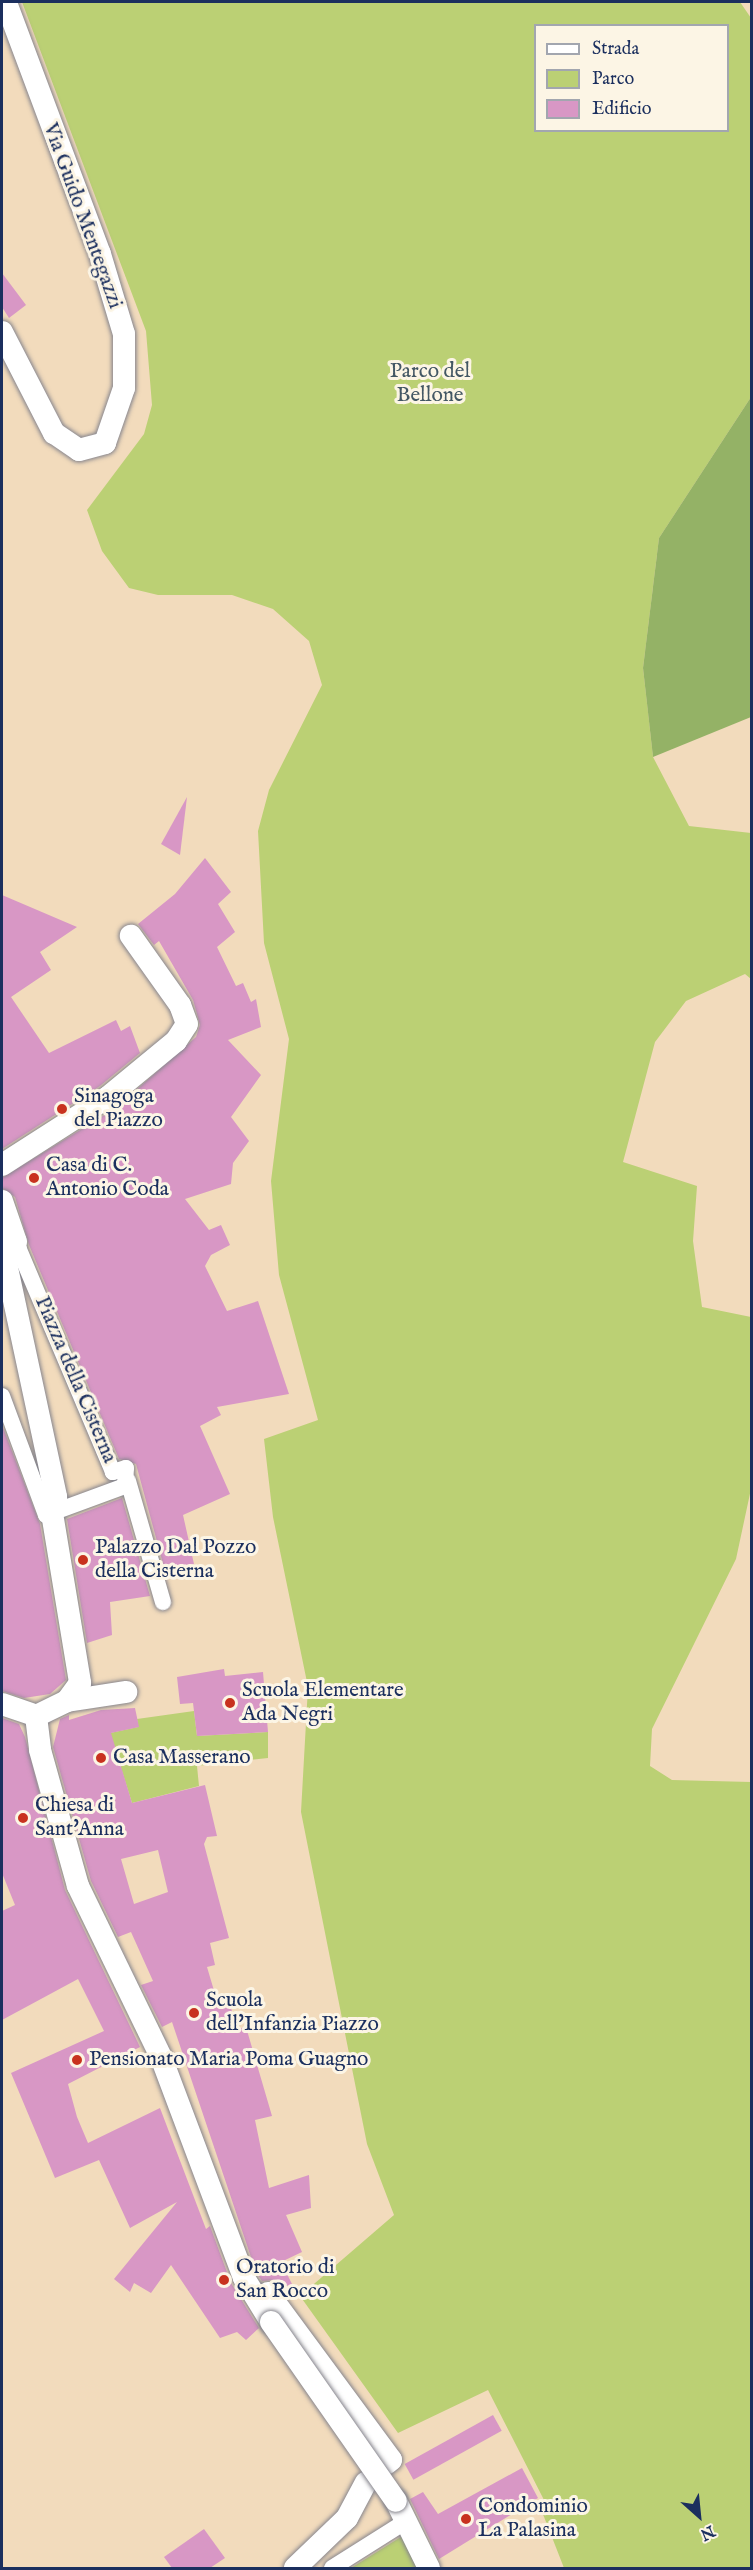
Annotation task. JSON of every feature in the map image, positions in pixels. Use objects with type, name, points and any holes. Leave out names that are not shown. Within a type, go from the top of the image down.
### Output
[{"type":"street","name":"Via Guido Mentegazzi","points":[[2,332],[54,433],[79,450],[105,443],[124,388],[124,334],[100,254],[6,2]]},
{"type":"street","points":[[2,1166],[108,1097],[176,1041],[187,1024],[180,1005],[131,936]]},
{"type":"street","points":[[2,1201],[5,1246]]},
{"type":"street","name":"Piazza della Cisterna","points":[[5,1246],[113,1472],[126,1468],[128,1481],[54,1504],[5,1246]]},
{"type":"street","points":[[2,1396],[46,1515],[54,1504]]},
{"type":"street","points":[[128,1481],[163,1602]]},
{"type":"street","points":[[54,1504],[80,1683],[67,1701]]},
{"type":"street","points":[[2,1704],[36,1716],[67,1701],[126,1692]]},
{"type":"street","points":[[36,1716],[40,1750],[78,1886],[161,2057],[244,2278],[271,2322],[402,2511],[429,2568]]},
{"type":"street","points":[[244,2278],[267,2292],[391,2460],[386,2464]]},
{"type":"street","points":[[295,2568],[347,2518],[366,2483]]},
{"type":"street","points":[[332,2568],[402,2511]]},
{"type":"green space","name":"Parco del Bellone","points":[[22,2],[740,2],[751,18],[751,397],[659,538],[643,668],[653,757],[689,826],[751,833],[751,979],[745,974],[686,1001],[655,1042],[623,1162],[697,1186],[693,1241],[702,1307],[751,1317],[751,1489],[736,1559],[652,1729],[650,1766],[672,1780],[751,1782],[751,2568],[564,2568],[539,2504],[544,2500],[488,2390],[398,2433],[300,2296],[394,2215],[367,2144],[301,1812],[308,1687],[273,1517],[264,1439],[318,1420],[279,1275],[271,1181],[289,1039],[264,943],[258,831],[269,790],[322,685],[309,641],[273,609],[232,595],[158,595],[129,588],[102,551],[87,510],[144,434],[152,405],[146,331]]},
{"type":"green space","points":[[751,397],[751,717],[653,757],[643,668],[659,538]]},
{"type":"green space","points":[[194,1711],[197,1736],[268,1732],[268,1758],[197,1766],[199,1786],[132,1803],[110,1733],[138,1727],[137,1719]]},
{"type":"green space","points":[[404,2535],[418,2568],[351,2568]]},
{"type":"building","points":[[2,273],[26,305],[9,318],[2,307]]},
{"type":"building","points":[[187,797],[180,855],[161,844]]},
{"type":"building","points":[[205,858],[231,892],[218,904],[235,932],[217,947],[236,986],[243,983],[251,1002],[256,999],[261,1027],[228,1040],[261,1075],[231,1117],[249,1141],[233,1163],[231,1184],[185,1199],[209,1230],[221,1225],[230,1245],[211,1255],[205,1266],[227,1311],[258,1301],[289,1394],[217,1407],[221,1415],[200,1426],[230,1494],[183,1515],[194,1564],[165,1571],[136,1464],[119,1459],[29,1245],[15,1197],[2,1188],[2,1178],[116,1108],[196,1037],[200,1025],[193,1000],[159,941],[154,945],[138,924],[175,894]]},
{"type":"building","points":[[2,895],[77,927],[40,952],[51,970],[11,997],[49,1053],[116,1020],[121,1031],[130,1026],[140,1053],[100,1086],[2,1149]]},
{"type":"building","points":[[2,1425],[40,1524],[66,1680],[50,1694],[24,1698],[2,1691]]},
{"type":"building","name":"Palazzo Dal Pozzo della Cisterna","points":[[122,1498],[150,1596],[110,1602],[112,1635],[87,1643],[67,1519]]},
{"type":"building","name":"Scuola Elementare Ada Negri","points":[[224,1669],[225,1676],[263,1672],[268,1732],[197,1736],[193,1703],[180,1704],[177,1677]]},
{"type":"building","points":[[135,1708],[139,1727],[111,1733],[132,1803],[205,1785],[217,1836],[207,1837],[204,1844],[229,1938],[210,1943],[215,1965],[207,1967],[218,2004],[229,2001],[237,2029],[246,2027],[272,2116],[255,2120],[269,2188],[309,2175],[311,2208],[286,2215],[302,2252],[281,2262],[292,2284],[281,2288],[273,2280],[262,2281],[256,2272],[172,2022],[162,2027],[141,1985],[153,1981],[131,1932],[118,1937],[91,1881],[53,1747],[60,1719],[69,1715],[69,1720],[101,1710]],"holes":[[[158,1850],[168,1892],[134,1904],[121,1859]]]},
{"type":"building","points":[[2,1718],[19,1724],[25,1737],[65,1890],[140,2047],[68,2084],[77,2117],[88,2143],[160,2108],[206,2229],[210,2226],[231,2283],[259,2328],[246,2340],[237,2332],[220,2338],[171,2265],[151,2293],[134,2283],[130,2292],[114,2279],[177,2202],[130,2228],[99,2160],[55,2178],[11,2073],[104,2031],[78,1979],[2,2020],[2,1911],[15,1905],[2,1873]]},
{"type":"building","points":[[493,2415],[502,2431],[413,2480],[405,2464]]},
{"type":"building","name":"Condominio La Palasina","points":[[522,2468],[538,2498],[439,2559],[410,2499],[423,2492],[438,2514]]},
{"type":"building","points":[[204,2529],[225,2558],[210,2568],[172,2568],[164,2557]]},
{"type":"place","name":"Sinagoga del Piazzo","points":[[62,1109]]},
{"type":"place","name":"Casa di C. Antonio Coda","points":[[34,1178]]},
{"type":"place","name":"Palazzo Dal Pozzo della Cisterna","points":[[83,1560]]},
{"type":"place","name":"Scuola Elementare Ada Negri","points":[[230,1703]]},
{"type":"place","name":"Casa Masserano","points":[[101,1758]]},
{"type":"place","name":"Chiesa di Sant'Anna","points":[[23,1818]]},
{"type":"place","name":"Scuola dell'Infanzia Piazzo","points":[[194,2013]]},
{"type":"place","name":"Pensionato Maria Poma Guagno","points":[[77,2060]]},
{"type":"place","name":"Oratorio di San Rocco","points":[[224,2280]]},
{"type":"place","name":"Condominio La Palasina","points":[[466,2519]]}]
